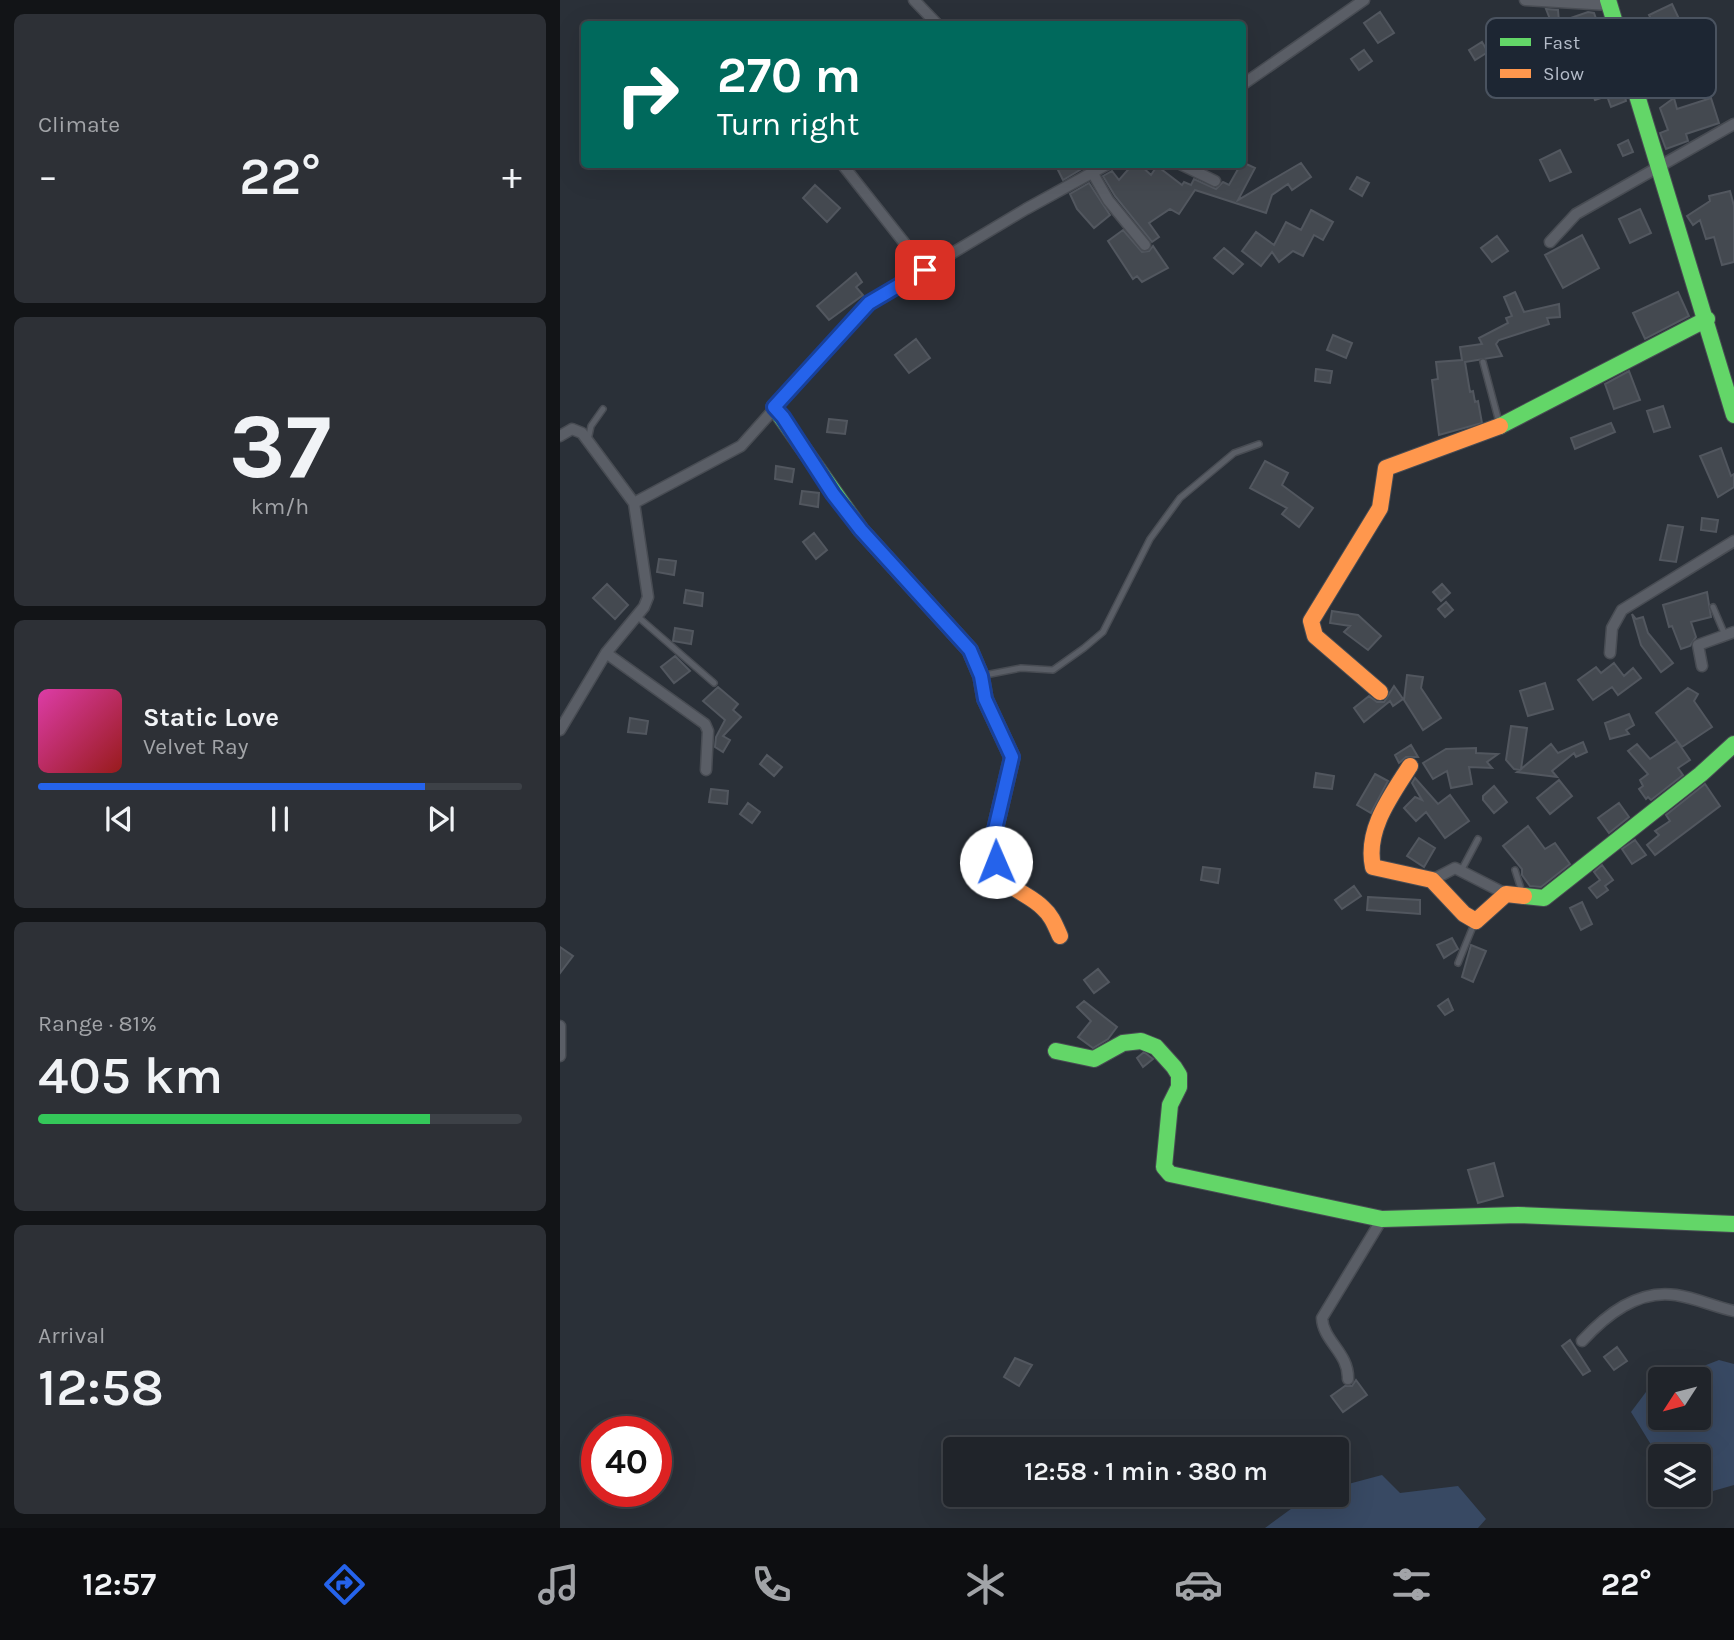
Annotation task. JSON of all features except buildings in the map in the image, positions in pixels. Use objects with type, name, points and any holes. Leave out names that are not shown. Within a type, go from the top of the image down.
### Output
[{"type":"street","points":[[914,0],[934,21]]},
{"type":"street","points":[[1246,82],[1364,0]]},
{"type":"street","points":[[1525,0],[1608,3]]},
{"type":"street","points":[[1638,98],[1730,388],[1734,415]]},
{"type":"street","points":[[1550,242],[1576,214],[1659,164],[1734,124]]},
{"type":"street","points":[[845,168],[925,270]]},
{"type":"street","points":[[1188,168],[1215,181]]},
{"type":"street","points":[[634,503],[741,446],[869,303],[1093,169],[1108,200],[1145,245]]},
{"type":"street","points":[[1380,692],[1315,636],[1311,621],[1380,508],[1386,468],[1500,425],[1707,318]]},
{"type":"street","points":[[774,407],[861,530],[970,650],[981,676],[985,699],[1012,757],[993,838],[1001,878],[1042,906],[1052,917],[1060,936]]},
{"type":"street","points":[[560,436],[572,429],[588,439],[634,503],[648,597],[637,616],[606,653],[560,730]]},
{"type":"street","points":[[1609,653],[1612,628],[1622,610],[1734,541]]},
{"type":"street","points":[[1702,666],[1697,648],[1729,634]]},
{"type":"street","points":[[606,653],[705,724],[708,731],[706,770]]},
{"type":"street","points":[[1432,880],[1451,869],[1461,871],[1506,894],[1544,898],[1701,774],[1734,744]]},
{"type":"street","points":[[1409,766],[1376,826],[1370,860],[1378,870],[1432,880],[1464,914],[1476,921],[1506,894]]},
{"type":"street","points":[[560,1026],[560,1056]]},
{"type":"street","points":[[1056,1051],[1094,1059],[1125,1041],[1147,1041],[1157,1047],[1179,1075],[1169,1117],[1164,1167],[1170,1174],[1382,1219],[1518,1215],[1734,1224]]},
{"type":"street","points":[[1348,1379],[1346,1361],[1324,1330],[1322,1318],[1382,1219]]},
{"type":"street","points":[[1581,1340],[1626,1304],[1655,1296],[1678,1295],[1734,1311]]},
{"type":"lane","points":[[1483,362],[1500,425]]},
{"type":"lane","points":[[588,439],[591,426],[603,409]]},
{"type":"lane","points":[[981,676],[1021,668],[1053,670],[1084,648],[1103,632],[1150,539],[1180,498],[1234,453],[1259,444]]},
{"type":"lane","points":[[1713,607],[1729,634]]},
{"type":"lane","points":[[637,616],[714,683]]},
{"type":"lane","points":[[1461,871],[1478,839]]},
{"type":"lane","points":[[1515,870],[1523,895]]},
{"type":"lane","points":[[1458,963],[1476,921]]},
{"type":"water","points":[[1719,1360],[1734,1364],[1734,1485],[1711,1491],[1711,1444],[1651,1444],[1631,1412],[1648,1389],[1648,1430],[1712,1430],[1712,1367],[1701,1367]]},
{"type":"water","points":[[1382,1475],[1400,1493],[1458,1486],[1486,1519],[1478,1528],[1265,1528],[1294,1507],[1349,1507],[1349,1484]]},
{"type":"traffic: fast","points":[[1608,0],[1613,18]]},
{"type":"traffic: fast","points":[[1638,98],[1734,415]]},
{"type":"traffic: fast","points":[[1500,426],[1707,319]]},
{"type":"traffic: fast","points":[[774,407],[861,530],[970,650],[981,676],[985,699],[1012,757],[993,838],[998,869]]},
{"type":"traffic: fast","points":[[1524,896],[1544,898],[1701,774],[1734,744]]},
{"type":"traffic: fast","points":[[1056,1051],[1094,1059],[1123,1043],[1141,1041],[1156,1047],[1179,1075],[1179,1087],[1170,1105],[1164,1167],[1170,1174],[1382,1219],[1518,1215],[1734,1224]]},
{"type":"traffic: slow","points":[[1380,692],[1315,636],[1311,621],[1380,508],[1386,468],[1500,426]]},
{"type":"traffic: slow","points":[[1410,766],[1388,801],[1376,827],[1373,867],[1432,880],[1464,914],[1476,921],[1506,894],[1524,896]]},
{"type":"traffic: slow","points":[[998,869],[1011,886],[1046,911],[1060,936]]},
{"type":"route","points":[[925,270],[869,303],[774,407],[861,530],[970,650],[977,663],[985,699],[1010,746],[1012,757],[993,838],[996,862]]}]
